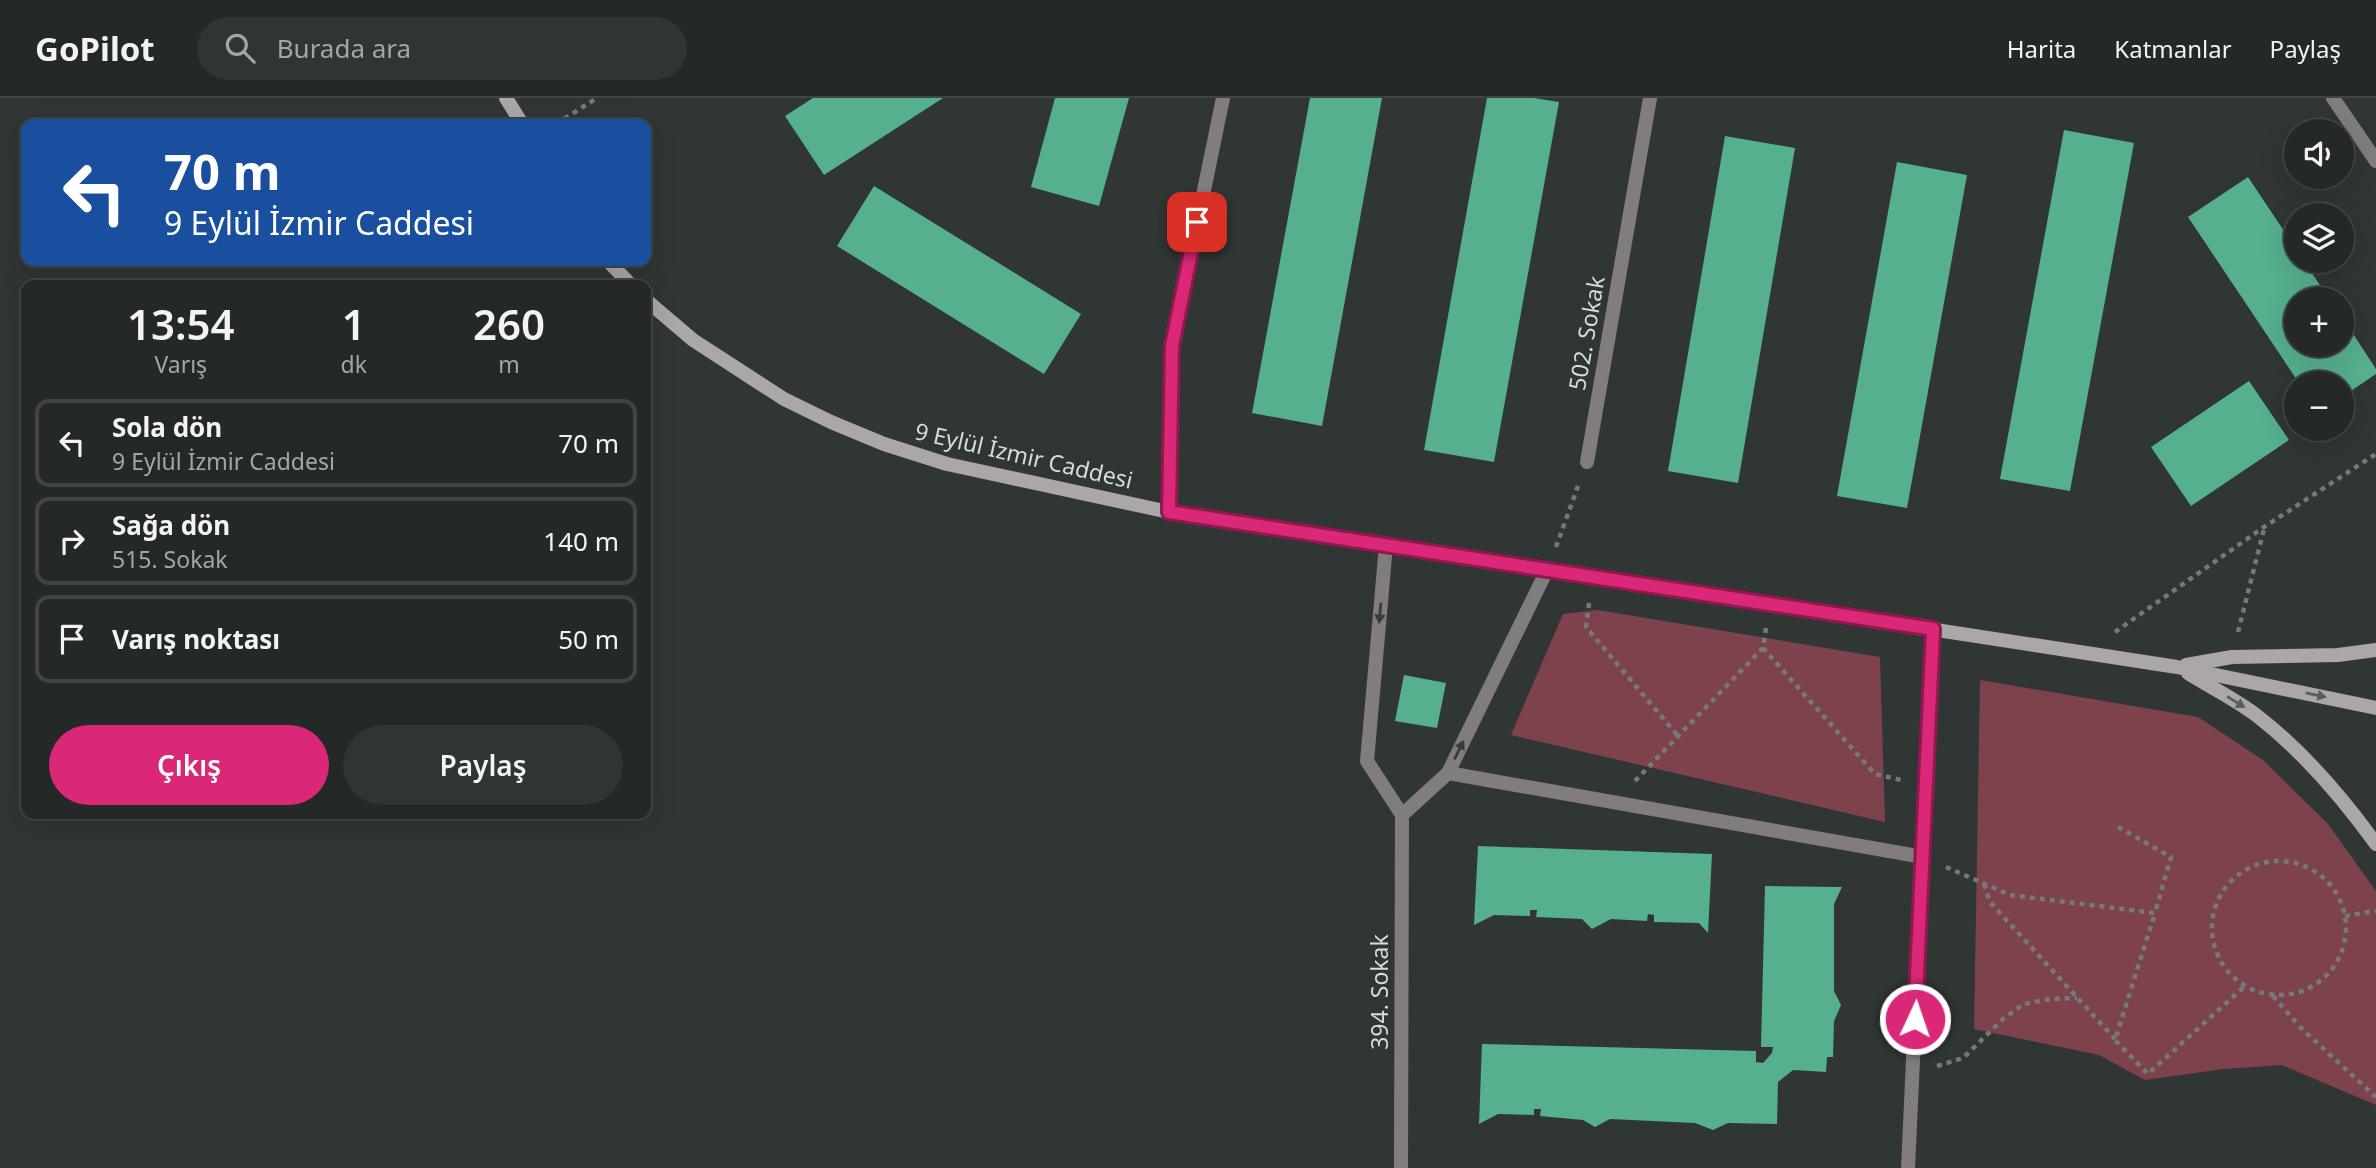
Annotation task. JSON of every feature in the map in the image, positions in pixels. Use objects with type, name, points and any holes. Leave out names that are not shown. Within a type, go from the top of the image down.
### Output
[{"type":"main road","points":[[506,98],[519,119]]},
{"type":"main road","points":[[613,266],[626,280]]},
{"type":"main road","name":"9 Eylül İzmir Caddesi","points":[[651,304],[693,340],[784,399],[884,444],[947,464],[1169,512],[2178,667],[2376,708]]},
{"type":"main road","name":"9 Eylül İzmir Caddesi","points":[[2178,667],[2232,657],[2338,655],[2376,650]]},
{"type":"main road","name":"9 Eylül İzmir Caddesi","points":[[2178,667],[2255,714],[2292,747],[2349,807],[2376,844]]},
{"type":"street","points":[[1169,512],[1172,346],[1223,98]]},
{"type":"street","name":"502. Sokak","points":[[1587,462],[1650,98]]},
{"type":"street","points":[[2333,98],[2376,161]]},
{"type":"street","points":[[1386,545],[1367,761],[1402,815],[1448,773],[1547,570]]},
{"type":"street","points":[[1908,1168],[1933,629]]},
{"type":"street","points":[[1448,773],[1923,857]]},
{"type":"street","name":"394. Sokak","points":[[1401,1168],[1402,815]]},
{"type":"path","points":[[564,119],[597,98]]},
{"type":"path","points":[[2085,653],[2264,527],[2376,454]]},
{"type":"path","points":[[1547,570],[1587,462]]},
{"type":"path","points":[[2232,657],[2264,527]]},
{"type":"path","points":[[1592,577],[1586,627],[1678,736]]},
{"type":"path","points":[[1614,802],[1763,648],[1770,604]]},
{"type":"path","points":[[1763,648],[1875,774],[1926,785]]},
{"type":"path","points":[[2115,1040],[2171,857],[2119,827]]},
{"type":"path","points":[[1923,857],[2010,895],[2155,913]]},
{"type":"path","points":[[2286,861],[2305,866],[2321,875],[2334,889],[2345,916],[2344,945],[2338,962],[2326,977],[2310,988],[2292,994],[2272,995],[2245,986],[2224,968],[2215,950],[2211,931],[2221,894],[2232,880],[2267,862],[2286,861]]},
{"type":"path","points":[[1983,884],[1990,902],[2148,1074],[2245,986]]},
{"type":"path","points":[[2345,916],[2376,911]]},
{"type":"path","points":[[2272,995],[2300,1027],[2376,1097]]},
{"type":"path","points":[[1912,1073],[1963,1058],[2003,1019],[2024,1004],[2078,998]]},
{"type":"shaded area","points":[[1598,610],[1880,657],[1885,822],[1511,735],[1563,614]]},
{"type":"shaded area","points":[[1980,680],[2198,717],[2263,760],[2328,824],[2376,891],[2376,1105],[2282,1065],[2224,1069],[2145,1080],[2099,1055],[1974,1029]]},
{"type":"building","points":[[813,98],[943,98],[824,175],[785,116]]},
{"type":"building","points":[[1055,98],[1129,98],[1099,206],[1031,187]]},
{"type":"building","points":[[1310,98],[1382,98],[1322,426],[1252,413]]},
{"type":"building","points":[[1487,98],[1534,98],[1559,102],[1494,462],[1424,450]]},
{"type":"building","points":[[2064,130],[2134,143],[2070,491],[2000,479]]},
{"type":"building","points":[[1725,136],[1795,148],[1738,483],[1668,471]]},
{"type":"building","points":[[1897,162],[1967,175],[1907,508],[1837,496]]},
{"type":"building","points":[[2248,177],[2284,231],[2284,273],[2312,273],[2321,287],[2284,287],[2284,357],[2354,357],[2354,335],[2376,369],[2376,374],[2354,389],[2354,371],[2291,371],[2188,217]]},
{"type":"building","points":[[874,186],[1081,314],[1044,374],[837,246]]},
{"type":"building","points":[[2249,381],[2284,433],[2284,441],[2288,441],[2191,506],[2151,447]]},
{"type":"building","points":[[1404,675],[1446,683],[1437,728],[1395,721]]},
{"type":"building","points":[[1478,846],[1712,854],[1708,933],[1699,923],[1654,922],[1654,915],[1648,914],[1647,921],[1611,919],[1592,929],[1582,919],[1536,917],[1537,910],[1530,910],[1530,916],[1494,915],[1474,925]]},
{"type":"building","points":[[1765,886],[1842,887],[1834,904],[1834,991],[1841,1005],[1834,1021],[1833,1057],[1827,1057],[1826,1072],[1793,1070],[1778,1082],[1777,1124],[1728,1123],[1713,1130],[1695,1123],[1610,1119],[1595,1127],[1583,1120],[1540,1116],[1541,1109],[1534,1109],[1534,1115],[1498,1114],[1479,1124],[1482,1044],[1756,1051],[1756,1062],[1763,1063],[1772,1053],[1773,1047],[1761,1047]]},
{"type":"route","points":[[1197,222],[1172,346],[1169,512],[1933,629],[1915,1019]]}]
